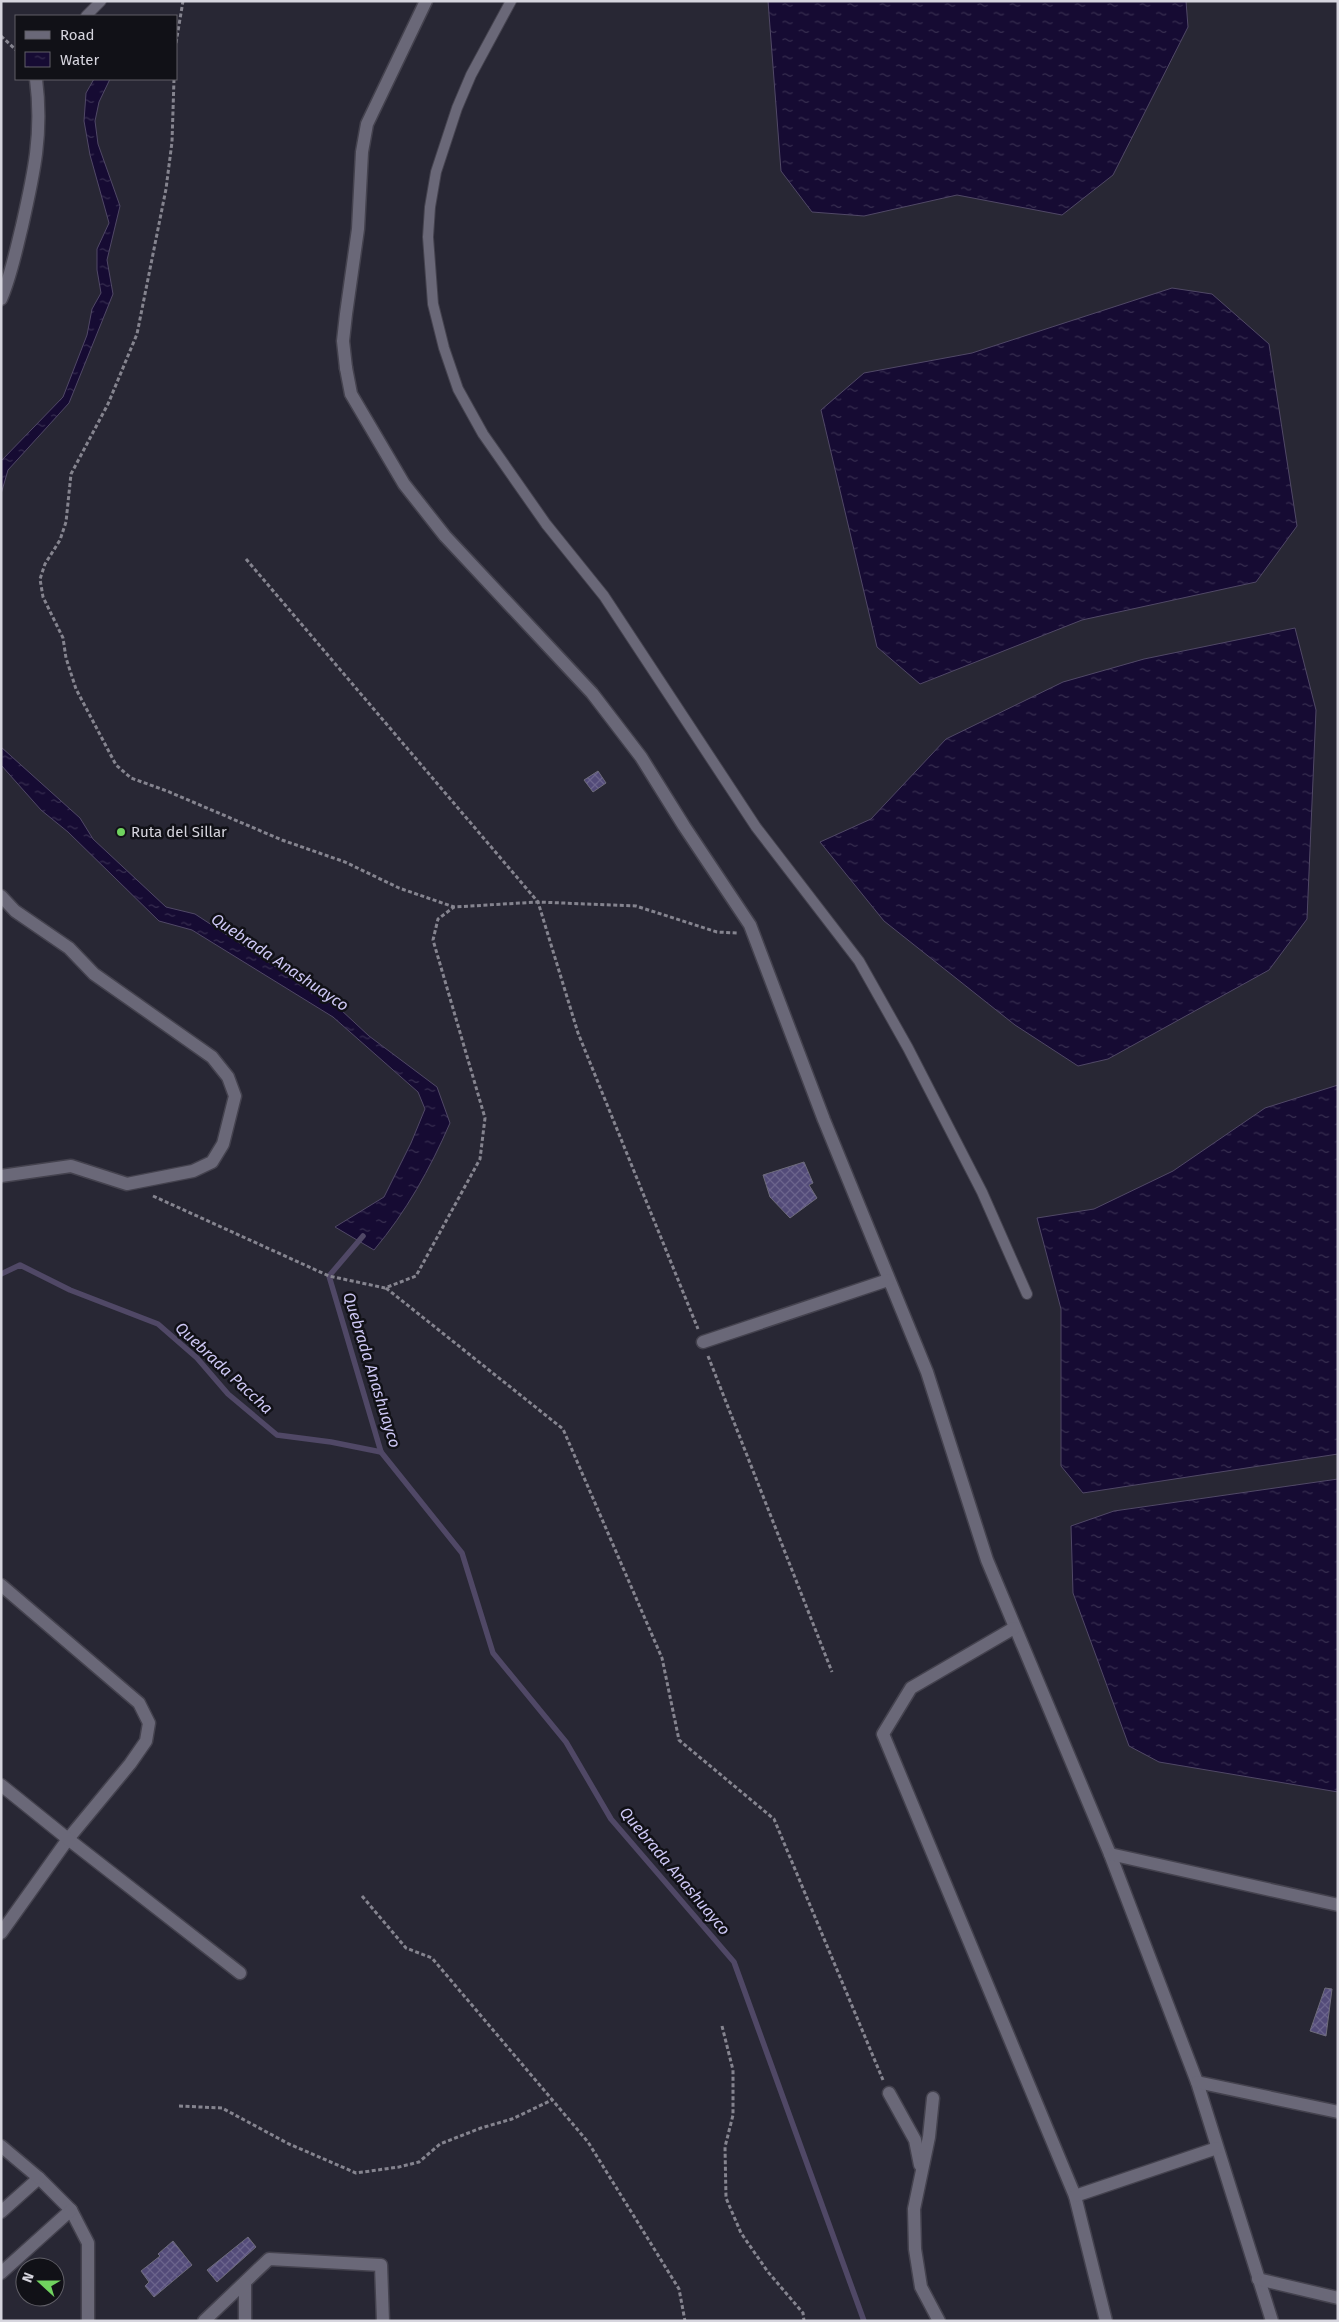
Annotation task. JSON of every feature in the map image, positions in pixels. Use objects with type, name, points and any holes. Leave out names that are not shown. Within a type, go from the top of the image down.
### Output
[{"type":"street","points":[[426,1],[367,124],[362,152],[358,229],[343,341],[351,394],[404,484],[444,536],[592,693],[641,757],[750,925],[888,1280],[927,1372],[987,1560],[1110,1854],[1197,2082],[1272,2321]]},
{"type":"street","points":[[1,299],[17,246],[38,147],[40,107],[36,80]]},
{"type":"street","points":[[1,896],[15,911],[69,948],[94,974],[212,1057],[228,1078],[235,1096],[223,1144],[212,1162],[193,1171],[127,1184],[71,1166],[1,1176]]},
{"type":"street","points":[[703,1342],[888,1280]]},
{"type":"street","points":[[1,1585],[140,1703],[150,1723],[146,1741],[130,1764],[68,1839],[1,1934]]},
{"type":"street","points":[[1014,1628],[911,1688],[883,1734],[1075,2196],[1106,2321]]},
{"type":"street","points":[[1,1785],[240,1973]]},
{"type":"street","points":[[1110,1854],[1338,1905]]},
{"type":"street","points":[[1197,2082],[1338,2112]]},
{"type":"street","points":[[889,2093],[915,2140],[921,2170]]},
{"type":"street","points":[[933,2098],[929,2137],[914,2209],[915,2249],[921,2287],[939,2321]]},
{"type":"street","points":[[1,2146],[39,2178],[71,2210],[88,2243],[88,2321]]},
{"type":"street","points":[[1075,2196],[1217,2148]]},
{"type":"street","points":[[1,2212],[39,2178]]},
{"type":"street","points":[[1,2273],[71,2210]]},
{"type":"street","points":[[204,2321],[245,2284],[269,2259],[381,2265],[384,2321]]},
{"type":"street","points":[[1258,2279],[1338,2298]]},
{"type":"street","points":[[245,2284],[245,2321]]},
{"type":"lane","points":[[87,15],[101,1]]},
{"type":"lane","points":[[510,1],[470,75],[457,108],[438,164],[430,207],[428,237],[434,304],[444,348],[458,389],[483,434],[546,524],[604,596],[756,827],[858,962],[908,1048],[982,1192],[1027,1294]]},
{"type":"path","points":[[178,31],[183,1]]},
{"type":"path","points":[[1,36],[15,49]]},
{"type":"path","points":[[174,80],[172,142],[166,189],[137,334],[108,404],[71,474],[66,522],[60,540],[45,564],[40,579],[43,597],[63,638],[66,658],[76,689],[116,765],[131,778],[167,791],[282,840],[345,862],[399,888],[454,908],[538,902],[636,906],[718,932],[736,934],[750,925]]},
{"type":"path","points":[[246,558],[538,902],[578,1033],[703,1342],[832,1672]]},
{"type":"path","points":[[385,1288],[416,1276],[480,1159],[485,1118],[433,940],[438,918],[454,908]]},
{"type":"path","points":[[127,1184],[329,1276],[385,1288],[563,1429],[662,1658],[679,1740],[774,1819],[889,2093]]},
{"type":"path","points":[[362,1896],[406,1948],[432,1958],[588,2142],[679,2289],[685,2321]]},
{"type":"path","points":[[722,2026],[733,2070],[733,2115],[725,2147],[726,2198],[741,2234],[768,2272],[803,2313],[804,2321]]},
{"type":"path","points":[[179,2106],[222,2108],[289,2144],[356,2173],[379,2171],[419,2162],[440,2144],[512,2118],[552,2100]]},
{"type":"water","points":[[768,1],[1186,1],[1188,27],[1113,175],[1062,215],[957,195],[864,216],[812,212],[781,171]]},
{"type":"water","points":[[93,80],[110,80],[99,102],[95,121],[98,144],[120,206],[107,260],[113,294],[69,403],[8,470],[1,494],[1,461],[63,397],[87,335],[92,309],[101,293],[97,270],[97,249],[109,223],[90,155],[84,121],[86,93]]},
{"type":"water","points":[[1172,288],[1212,294],[1269,344],[1297,526],[1256,582],[1082,620],[920,684],[877,647],[821,410],[864,373],[972,353]]},
{"type":"water","points":[[1295,628],[1316,710],[1307,919],[1269,970],[1108,1059],[1078,1066],[1015,1025],[884,921],[820,842],[871,819],[946,739],[1063,682],[1144,659]]},
{"type":"water","points":[[1,747],[80,818],[93,839],[166,907],[195,914],[340,1009],[369,1036],[437,1087],[450,1123],[416,1190],[397,1221],[374,1250],[335,1227],[384,1197],[411,1143],[425,1109],[418,1092],[333,1017],[192,930],[159,921],[68,832],[41,810],[1,765]]},
{"type":"water","points":[[1338,1085],[1338,1454],[1083,1493],[1061,1466],[1061,1309],[1037,1218],[1094,1209],[1173,1171],[1265,1108]]},
{"type":"water","points":[[1338,1479],[1338,1792],[1159,1762],[1129,1746],[1073,1593],[1071,1526],[1114,1511]]},
{"type":"building","points":[[598,771],[606,783],[593,792],[584,780]]},
{"type":"building","points":[[804,1162],[813,1183],[809,1185],[817,1198],[790,1218],[770,1197],[763,1175]]},
{"type":"building","points":[[1325,1988],[1332,1989],[1326,2036],[1310,2031]]},
{"type":"building","points":[[248,2237],[256,2247],[217,2282],[207,2270]]},
{"type":"building","points":[[173,2241],[192,2265],[154,2297],[145,2286],[149,2282],[141,2271],[160,2256],[158,2254]]},
{"type":"waterway","name":"Quebrada Anashuayco","points":[[363,1236],[329,1276],[381,1452],[462,1553],[493,1653],[566,1742],[611,1819],[734,1962],[864,2321]]},
{"type":"waterway","name":"Quebrada Paccha","points":[[1,1274],[20,1265],[70,1290],[158,1324],[197,1358],[228,1394],[277,1435],[331,1442],[381,1452]]},
{"type":"place","name":"Ruta del Sillar","points":[[121,832]]}]
